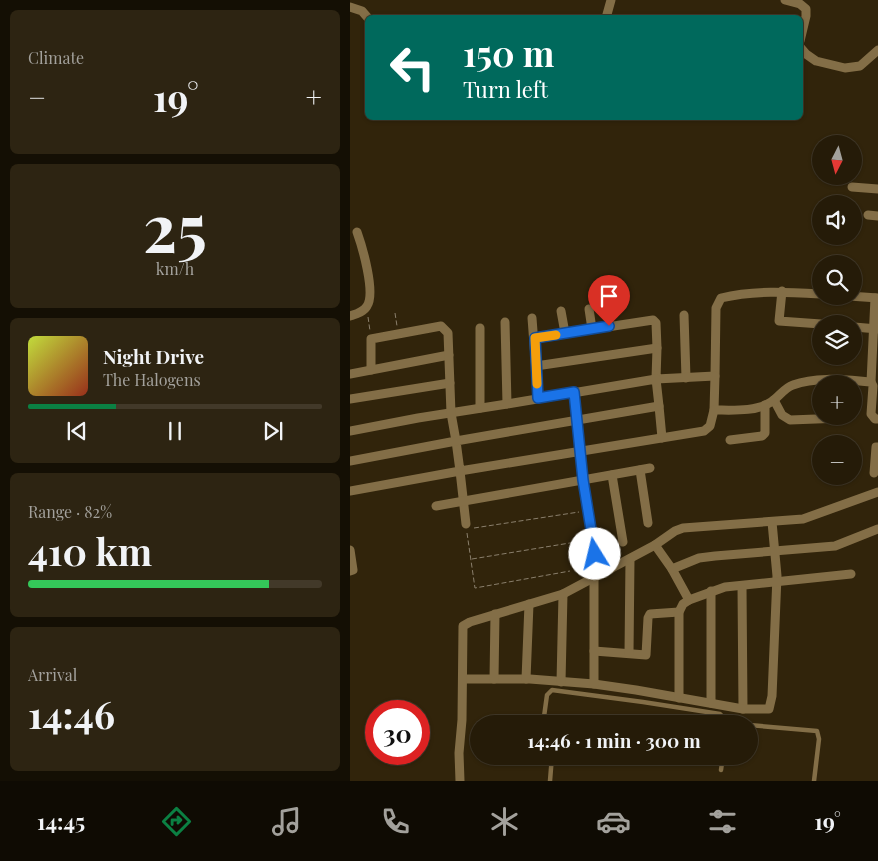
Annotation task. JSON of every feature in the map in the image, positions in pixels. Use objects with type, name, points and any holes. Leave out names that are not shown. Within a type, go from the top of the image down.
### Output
[{"type":"street","points":[[607,15],[611,0]]},
{"type":"street","points":[[785,0],[800,4],[806,9],[803,28]]},
{"type":"street","points":[[350,7],[362,11],[365,15]]},
{"type":"street","points":[[803,50],[816,60],[845,68],[860,66],[878,50]]},
{"type":"street","points":[[852,187],[878,189]]},
{"type":"street","points":[[868,215],[878,216]]},
{"type":"street","points":[[350,316],[367,307],[370,300],[367,266],[357,232]]},
{"type":"street","points":[[350,491],[580,450],[704,431],[710,426],[714,410],[716,308],[721,298],[759,292],[812,294]]},
{"type":"street","points":[[782,292],[779,320],[812,323]]},
{"type":"street","points":[[862,297],[877,298],[871,414],[875,419],[878,419]]},
{"type":"street","points":[[589,309],[592,329]]},
{"type":"street","points":[[561,311],[565,333]]},
{"type":"street","points":[[684,315],[686,378]]},
{"type":"street","points":[[532,318],[538,398]]},
{"type":"street","points":[[535,338],[653,320],[656,323],[656,379],[662,438]]},
{"type":"street","points":[[505,322],[507,404]]},
{"type":"street","points":[[371,370],[371,339],[441,326],[448,333],[451,413],[466,524]]},
{"type":"street","points":[[862,327],[876,328]]},
{"type":"street","points":[[480,328],[480,408]]},
{"type":"street","points":[[536,366],[657,348]]},
{"type":"street","points":[[350,374],[448,355]]},
{"type":"street","points":[[350,430],[656,379],[714,376]]},
{"type":"street","points":[[714,410],[749,409],[770,402],[790,386],[796,384],[836,379],[874,385]]},
{"type":"street","points":[[350,399],[450,384]]},
{"type":"street","points":[[574,392],[583,480],[595,554]]},
{"type":"street","points":[[770,402],[782,415],[790,420],[812,419]]},
{"type":"street","points":[[730,440],[762,436],[765,433],[770,402]]},
{"type":"street","points":[[350,462],[456,441],[659,406]]},
{"type":"street","points":[[874,473],[876,446],[878,447]]},
{"type":"street","points":[[436,506],[650,468]]},
{"type":"street","points":[[640,470],[648,523]]},
{"type":"street","points":[[612,475],[623,542]]},
{"type":"street","points":[[460,781],[459,753],[463,679],[463,626],[495,614],[563,594],[655,545],[675,531],[684,528],[803,519],[878,492]]},
{"type":"street","points":[[463,679],[526,679],[594,684],[743,709],[769,709],[771,705],[777,583],[776,551],[772,522]]},
{"type":"street","points":[[672,569],[699,558],[835,546],[878,529]]},
{"type":"street","points":[[655,545],[672,569],[689,600]]},
{"type":"street","points":[[350,550],[353,570],[350,572]]},
{"type":"street","points":[[629,653],[630,559]]},
{"type":"street","points":[[679,698],[679,612],[683,604],[711,591],[725,587],[851,574]]},
{"type":"street","points":[[594,577],[594,684]]},
{"type":"street","points":[[742,586],[743,709]]},
{"type":"street","points":[[711,591],[712,703]]},
{"type":"street","points":[[561,682],[563,594]]},
{"type":"street","points":[[526,679],[529,604]]},
{"type":"street","points":[[594,651],[646,655],[648,618],[650,614],[679,612]]},
{"type":"street","points":[[494,679],[495,614]]},
{"type":"lane","points":[[544,715],[547,695],[552,690],[721,715]]},
{"type":"lane","points":[[758,726],[817,731],[819,739],[814,781]]},
{"type":"lane","points":[[550,781],[551,765]]},
{"type":"lane","points":[[721,770],[722,765]]},
{"type":"path","points":[[395,313],[398,334]]},
{"type":"path","points":[[368,316],[371,339]]},
{"type":"path","points":[[570,571],[475,588],[467,529],[584,511]]},
{"type":"path","points":[[471,559],[582,541]]},
{"type":"slow traffic","points":[[537,384],[535,338],[556,335]]},
{"type":"route","points":[[595,554],[583,480],[574,392],[538,398],[535,338],[609,326]]}]
